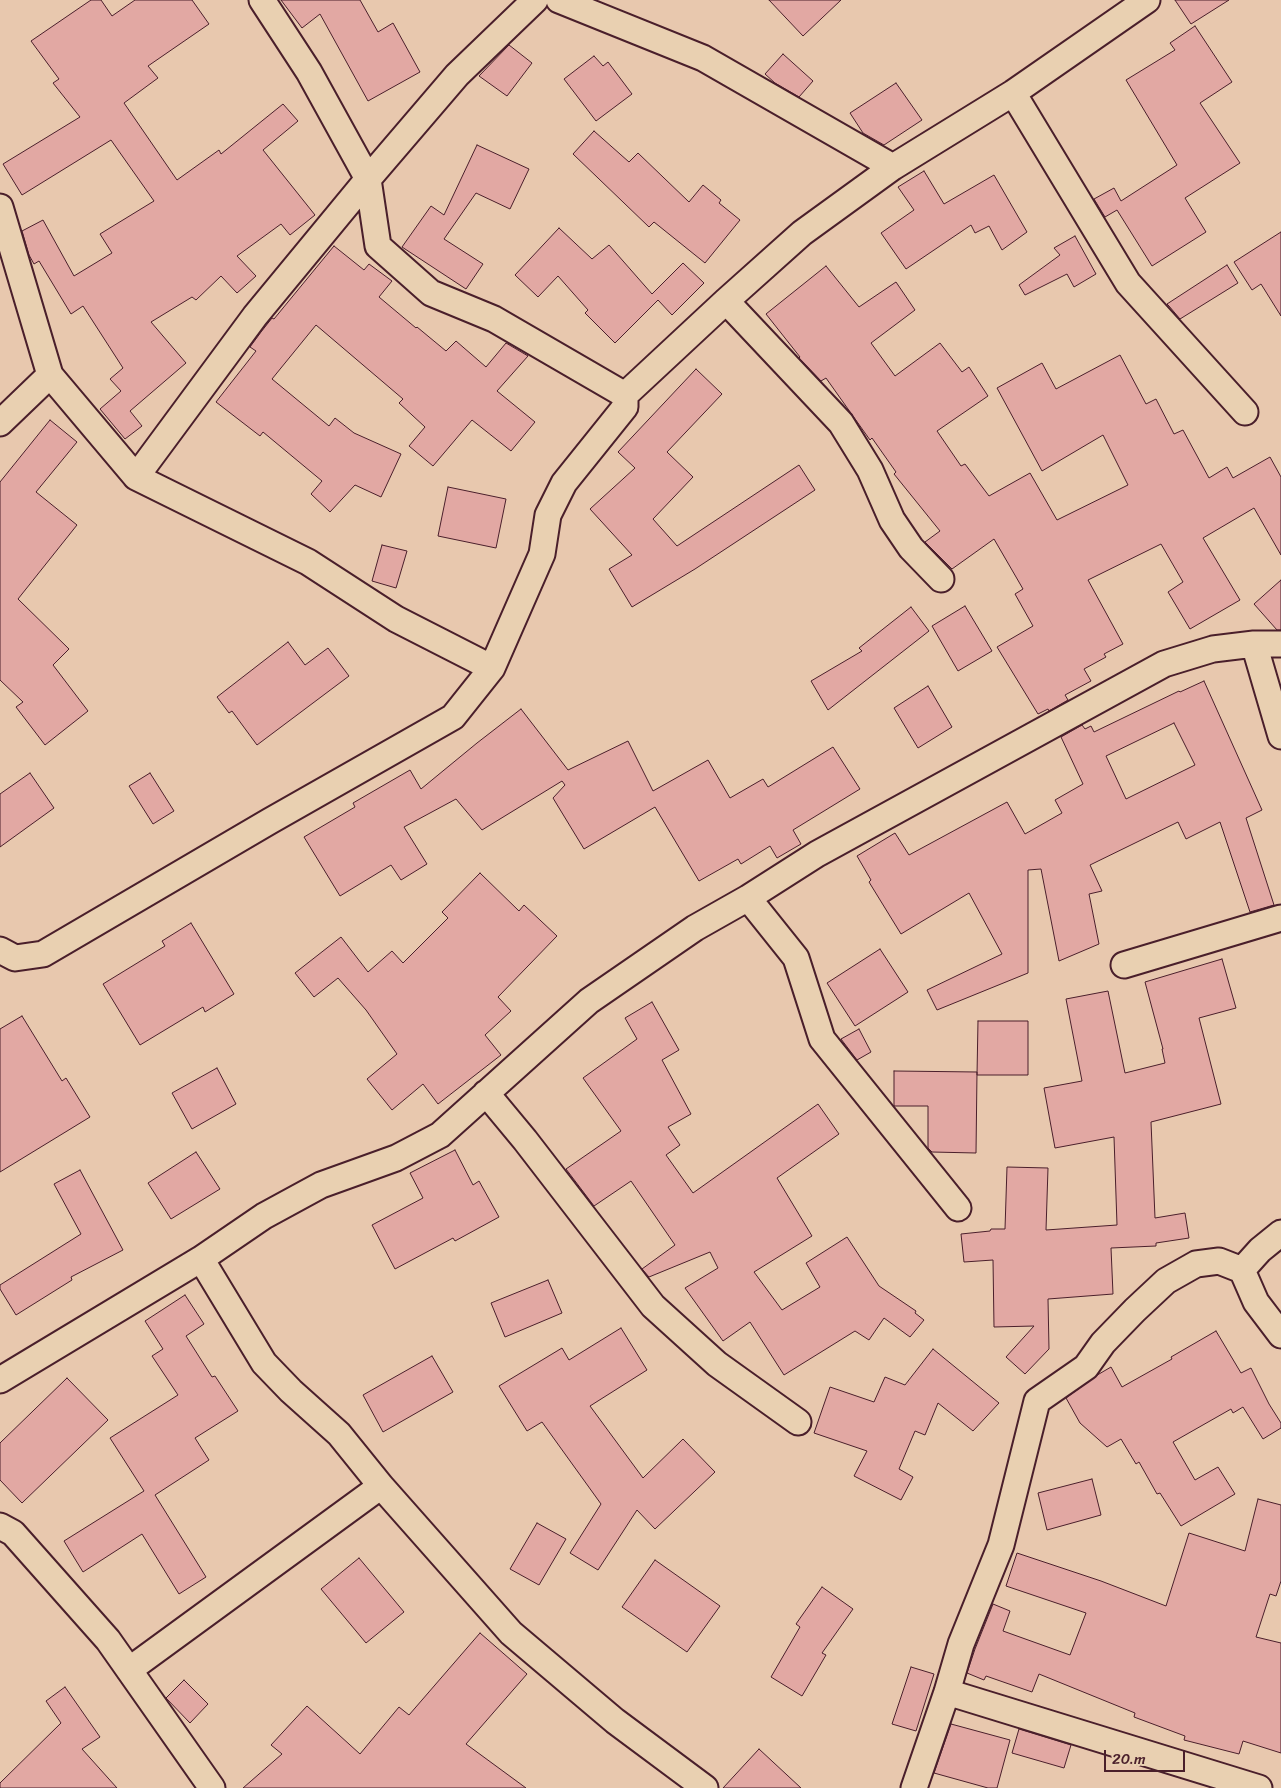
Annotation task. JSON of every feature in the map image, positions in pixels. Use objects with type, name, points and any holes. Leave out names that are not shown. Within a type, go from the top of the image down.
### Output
[{"type":"street","points":[[262,0],[309,72],[368,180],[378,246],[431,293],[494,319],[624,395]]},
{"type":"street","points":[[136,477],[255,316],[368,180],[457,75],[535,0]]},
{"type":"street","points":[[559,0],[702,58],[893,167]]},
{"type":"street","points":[[624,395],[802,233],[893,167],[1013,93],[1147,0]]},
{"type":"street","points":[[1013,93],[1128,283],[1245,412]]},
{"type":"street","points":[[0,207],[50,375],[136,477],[308,562],[396,619],[492,668]]},
{"type":"street","points":[[726,301],[841,423],[870,470],[892,520],[910,548],[941,579]]},
{"type":"street","points":[[0,423],[50,375]]},
{"type":"street","points":[[0,950],[15,958],[43,954],[270,821],[454,717],[492,668],[542,554],[548,515],[564,483],[625,407],[624,395]]},
{"type":"street","points":[[0,1380],[201,1258],[264,1216],[321,1185],[396,1158],[440,1136],[589,1001],[695,928],[748,898],[817,854],[1164,664],[1213,649],[1254,644],[1281,644]]},
{"type":"street","points":[[1254,644],[1281,736]]},
{"type":"street","points":[[748,898],[796,958],[822,1039],[958,1208]]},
{"type":"street","points":[[1124,965],[1281,918]]},
{"type":"street","points":[[486,1093],[525,1140],[653,1306],[717,1364],[798,1422]]},
{"type":"street","points":[[1242,1270],[1260,1250],[1281,1233]]},
{"type":"street","points":[[201,1258],[264,1363],[339,1434],[381,1486],[511,1633],[616,1721],[705,1788]]},
{"type":"street","points":[[914,1788],[947,1692],[961,1644],[1001,1546],[1037,1401],[1086,1367],[1104,1343],[1166,1281],[1196,1264],[1219,1261],[1242,1270],[1256,1302],[1281,1335]]},
{"type":"street","points":[[129,1670],[381,1486]]},
{"type":"street","points":[[0,1526],[13,1533],[108,1640],[212,1788]]},
{"type":"street","points":[[947,1692],[1259,1788]]},
{"type":"building","points":[[91,0],[101,0],[112,16],[135,0],[192,0],[209,24],[148,66],[158,78],[124,103],[177,180],[219,150],[221,154],[283,104],[298,121],[263,150],[315,215],[290,235],[281,224],[237,256],[256,276],[237,293],[221,276],[196,300],[192,297],[151,322],[186,363],[130,411],[142,426],[125,439],[100,409],[121,391],[110,379],[123,368],[83,306],[71,314],[39,261],[34,264],[29,255],[22,231],[43,220],[74,276],[112,253],[100,234],[154,201],[111,140],[22,195],[3,164],[80,117],[53,83],[59,79],[31,41]]},
{"type":"building","points":[[281,0],[360,0],[378,32],[393,23],[420,72],[368,101],[320,14],[302,28]]},
{"type":"building","points":[[769,0],[841,0],[803,36]]},
{"type":"building","points":[[1175,0],[1229,0],[1191,24]]},
{"type":"building","points":[[1195,26],[1232,82],[1200,103],[1240,163],[1185,198],[1206,232],[1152,266],[1117,210],[1105,217],[1094,199],[1114,188],[1121,201],[1177,165],[1126,80],[1175,50],[1170,43]]},
{"type":"building","points":[[509,45],[532,63],[507,96],[479,76]]},
{"type":"building","points":[[783,54],[813,81],[799,97],[775,83],[765,74]]},
{"type":"building","points":[[594,56],[603,66],[608,62],[632,94],[596,121],[564,79]]},
{"type":"building","points":[[896,83],[922,120],[884,145],[863,133],[850,113]]},
{"type":"building","points":[[594,131],[629,162],[638,153],[689,202],[703,185],[721,200],[719,203],[740,220],[705,263],[654,222],[649,227],[573,154]]},
{"type":"building","points":[[477,145],[529,169],[510,209],[476,193],[444,239],[483,264],[466,289],[402,247],[431,206],[444,215]]},
{"type":"building","points":[[924,171],[944,204],[994,175],[1027,232],[1002,250],[989,226],[975,233],[971,225],[906,269],[881,233],[914,210],[898,187]]},
{"type":"building","points":[[559,228],[592,259],[609,245],[652,294],[683,263],[704,283],[672,315],[658,300],[615,343],[585,313],[588,310],[558,276],[538,297],[515,275]]},
{"type":"building","points":[[1281,232],[1281,316],[1261,284],[1252,290],[1234,262]]},
{"type":"building","points":[[1075,236],[1096,274],[1074,287],[1067,274],[1025,295],[1019,285],[1060,255],[1054,248]]},
{"type":"building","points":[[334,246],[364,270],[369,264],[392,281],[379,297],[446,351],[456,341],[486,367],[506,343],[528,356],[497,391],[535,422],[511,451],[472,420],[433,466],[409,446],[425,427],[399,403],[403,399],[316,325],[272,379],[329,426],[335,418],[354,433],[401,454],[381,497],[355,485],[330,512],[311,494],[322,481],[263,432],[260,436],[216,402],[256,351],[250,347],[261,332]]},
{"type":"building","points":[[1227,265],[1238,283],[1180,319],[1167,304]]},
{"type":"building","points":[[826,266],[859,307],[896,282],[915,310],[871,343],[895,376],[940,343],[962,372],[969,367],[988,396],[937,431],[961,466],[965,464],[989,496],[1030,473],[1057,520],[1128,485],[1103,435],[1042,471],[997,388],[1042,363],[1056,389],[1120,355],[1146,404],[1156,399],[1174,434],[1183,430],[1209,478],[1227,467],[1233,478],[1270,457],[1281,477],[1281,555],[1254,508],[1203,538],[1240,600],[1190,629],[1168,592],[1183,582],[1161,544],[1088,580],[1123,644],[1104,654],[1106,657],[1084,669],[1091,681],[1065,695],[1068,700],[1049,711],[1048,709],[1038,714],[997,647],[1033,626],[1015,594],[1023,589],[994,539],[952,569],[925,542],[940,531],[894,474],[896,472],[872,438],[870,440],[826,378],[821,381],[799,358],[766,314]]},
{"type":"building","points":[[696,369],[722,394],[667,452],[693,477],[653,519],[677,546],[799,465],[815,490],[695,569],[632,607],[609,569],[632,555],[590,509],[635,468],[618,452]]},
{"type":"building","points":[[50,420],[77,442],[36,492],[77,525],[18,599],[69,649],[53,665],[88,711],[45,745],[16,707],[23,702],[0,680],[0,482]]},
{"type":"building","points":[[448,487],[506,499],[496,548],[438,536]]},
{"type":"building","points":[[382,545],[407,551],[396,588],[372,581]]},
{"type":"building","points":[[1281,580],[1281,630],[1277,630],[1254,604]]},
{"type":"building","points":[[965,606],[992,651],[958,671],[932,626]]},
{"type":"building","points":[[911,607],[929,631],[828,710],[811,681],[862,651],[859,648]]},
{"type":"building","points":[[288,642],[305,665],[328,648],[349,676],[257,745],[232,711],[229,713],[217,697]]},
{"type":"building","points":[[1204,681],[1262,810],[1246,818],[1274,905],[1250,912],[1220,822],[1186,839],[1178,822],[1090,865],[1102,891],[1089,894],[1099,944],[1059,961],[1041,869],[1028,870],[1028,973],[937,1010],[927,990],[1002,954],[969,893],[901,934],[869,882],[871,880],[857,856],[895,833],[909,855],[1007,802],[1025,834],[1062,813],[1055,800],[1083,784],[1061,737],[1082,725],[1085,729],[1091,726],[1094,732]],"holes":[[[1174,723],[1195,765],[1126,799],[1106,756]]]},
{"type":"building","points":[[928,686],[952,727],[918,748],[894,708]]},
{"type":"building","points":[[521,709],[568,770],[628,741],[653,791],[708,760],[730,798],[763,779],[768,787],[833,747],[860,789],[793,830],[801,844],[777,858],[770,846],[741,864],[738,859],[699,881],[655,807],[584,849],[553,798],[565,785],[562,781],[482,830],[456,799],[404,827],[427,864],[401,880],[391,865],[340,896],[304,837],[355,807],[353,803],[410,770],[421,789]]},
{"type":"building","points":[[30,773],[54,808],[0,847],[0,794]]},
{"type":"building","points":[[150,773],[174,811],[153,824],[129,786]]},
{"type":"building","points":[[480,873],[519,911],[524,905],[557,936],[498,997],[511,1011],[485,1035],[501,1055],[438,1104],[423,1084],[392,1110],[367,1079],[397,1054],[366,1010],[338,978],[314,997],[295,973],[341,937],[368,972],[392,951],[403,963],[448,918],[442,912]]},
{"type":"building","points":[[191,923],[234,994],[205,1012],[203,1007],[140,1045],[103,984],[165,946],[162,941]]},
{"type":"building","points":[[880,949],[908,992],[855,1026],[827,983]]},
{"type":"building","points":[[1222,959],[1236,1008],[1199,1018],[1221,1104],[1151,1122],[1155,1218],[1185,1213],[1189,1238],[1156,1243],[1156,1246],[1111,1248],[1113,1294],[1048,1299],[1049,1349],[1025,1374],[1006,1357],[1034,1326],[994,1327],[993,1260],[964,1262],[961,1234],[990,1231],[991,1229],[1005,1229],[1007,1167],[1048,1168],[1046,1230],[1117,1225],[1114,1137],[1055,1148],[1044,1088],[1082,1081],[1066,999],[1108,991],[1125,1073],[1165,1063],[1145,982]]},
{"type":"building","points":[[652,1002],[679,1050],[662,1060],[691,1114],[668,1127],[680,1145],[666,1155],[693,1193],[818,1104],[839,1134],[777,1178],[812,1236],[754,1272],[782,1310],[820,1287],[806,1263],[847,1237],[879,1286],[916,1311],[915,1313],[924,1320],[910,1337],[884,1318],[869,1340],[855,1331],[784,1375],[750,1322],[723,1341],[685,1288],[718,1268],[710,1252],[649,1277],[642,1269],[675,1245],[631,1181],[594,1206],[566,1169],[621,1131],[583,1078],[637,1039],[625,1018]]},
{"type":"building","points":[[22,1016],[62,1081],[66,1078],[90,1117],[0,1172],[0,1029]]},
{"type":"building","points":[[978,1021],[1028,1021],[1028,1075],[977,1075]]},
{"type":"building","points":[[859,1029],[871,1052],[857,1060],[841,1039]]},
{"type":"building","points":[[217,1068],[236,1104],[192,1129],[172,1093]]},
{"type":"building","points":[[894,1071],[977,1072],[976,1153],[932,1152],[928,1148],[928,1106],[894,1106]]},
{"type":"building","points":[[455,1150],[473,1185],[479,1181],[499,1217],[455,1241],[453,1238],[395,1269],[372,1225],[423,1198],[410,1173]]},
{"type":"building","points":[[196,1152],[220,1189],[171,1219],[148,1183]]},
{"type":"building","points":[[80,1170],[123,1250],[71,1277],[72,1280],[16,1315],[0,1289],[0,1285],[81,1234],[54,1184]]},
{"type":"building","points":[[548,1280],[562,1313],[505,1337],[491,1303]]},
{"type":"building","points":[[185,1295],[204,1324],[186,1336],[212,1377],[215,1376],[238,1411],[195,1438],[209,1460],[155,1495],[206,1577],[179,1594],[142,1534],[83,1572],[64,1541],[144,1491],[110,1438],[178,1395],[152,1356],[163,1349],[145,1321]]},
{"type":"building","points":[[621,1328],[647,1370],[590,1406],[643,1478],[683,1439],[715,1472],[655,1529],[637,1510],[598,1570],[570,1553],[601,1504],[542,1422],[527,1431],[499,1386],[562,1348],[569,1360]]},
{"type":"building","points":[[1216,1331],[1241,1373],[1251,1368],[1281,1423],[1281,1428],[1263,1439],[1243,1407],[1233,1413],[1231,1409],[1173,1442],[1195,1480],[1218,1467],[1235,1494],[1181,1526],[1160,1493],[1157,1494],[1139,1462],[1136,1464],[1121,1439],[1107,1447],[1080,1423],[1066,1398],[1111,1367],[1122,1387],[1172,1359],[1171,1357]]},
{"type":"building","points":[[933,1349],[999,1403],[973,1431],[938,1403],[925,1435],[915,1431],[899,1469],[913,1477],[901,1500],[854,1476],[867,1451],[814,1433],[830,1387],[874,1402],[885,1377],[905,1385]]},
{"type":"building","points":[[432,1356],[453,1392],[383,1432],[363,1395]]},
{"type":"building","points":[[67,1378],[108,1420],[22,1503],[0,1480],[0,1443]]},
{"type":"building","points":[[1092,1479],[1101,1515],[1047,1530],[1038,1493]]},
{"type":"building","points":[[1258,1499],[1281,1505],[1281,1581],[1276,1596],[1270,1594],[1256,1637],[1281,1643],[1281,1753],[1243,1741],[1239,1754],[1184,1740],[1185,1736],[1134,1717],[1135,1713],[1039,1674],[1032,1692],[986,1676],[984,1680],[967,1673],[993,1604],[1010,1611],[1003,1631],[1070,1655],[1086,1613],[1006,1586],[1017,1553],[1101,1581],[1166,1606],[1189,1533],[1245,1551]]},
{"type":"building","points":[[537,1523],[566,1539],[539,1585],[510,1569]]},
{"type":"building","points":[[359,1558],[404,1612],[366,1643],[321,1589]]},
{"type":"building","points":[[655,1560],[720,1606],[687,1652],[622,1607]]},
{"type":"building","points":[[822,1587],[853,1609],[822,1653],[826,1655],[802,1696],[771,1677],[800,1627],[796,1624]]},
{"type":"building","points":[[480,1633],[527,1674],[466,1744],[526,1788],[243,1788],[282,1754],[271,1745],[307,1706],[360,1754],[399,1707],[409,1715]]},
{"type":"building","points":[[911,1667],[934,1674],[916,1731],[892,1724]]},
{"type":"building","points":[[184,1680],[208,1704],[190,1723],[166,1698]]},
{"type":"building","points":[[65,1687],[100,1737],[82,1749],[117,1788],[0,1788],[0,1783],[61,1723],[46,1701]]},
{"type":"building","points":[[951,1724],[1010,1740],[997,1788],[988,1788],[934,1773]]},
{"type":"building","points":[[1019,1729],[1071,1745],[1064,1768],[1012,1753]]},
{"type":"building","points":[[759,1749],[801,1788],[723,1788]]}]
